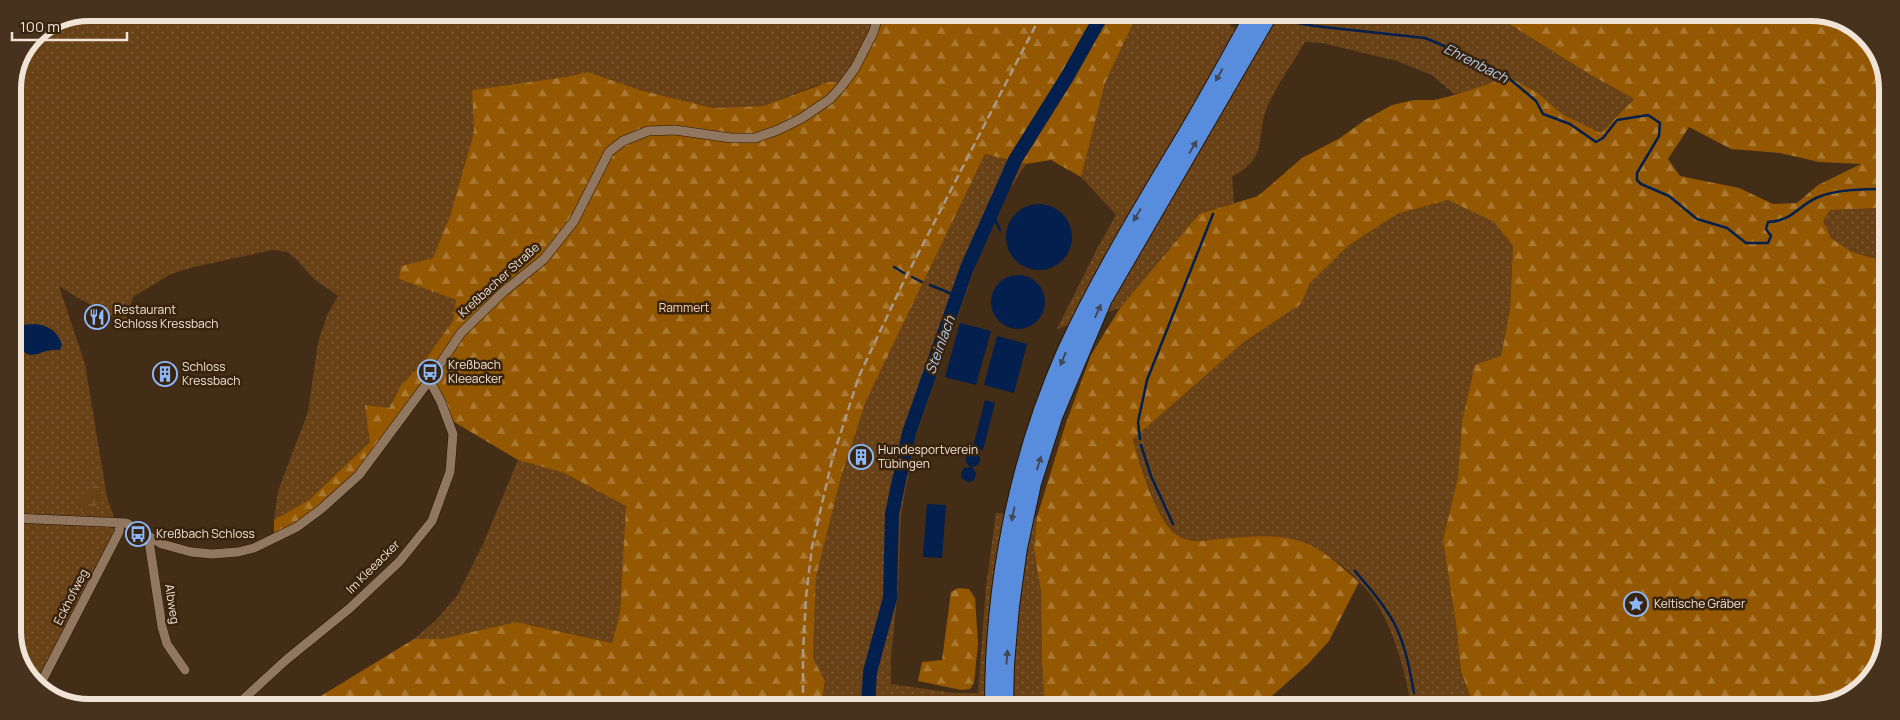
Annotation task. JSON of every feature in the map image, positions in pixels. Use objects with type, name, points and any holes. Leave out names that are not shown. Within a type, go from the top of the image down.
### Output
[{"type":"highway","points":[[1005,699],[1010,606],[1018,548],[1033,482],[1054,417],[1104,299],[1251,35],[1252,21]]},
{"type":"highway","points":[[993,699],[994,647],[1006,547],[1020,481],[1041,414],[1065,354],[1093,294],[1125,236],[1187,132],[1251,35],[1264,21]]},
{"type":"street","name":"Kreßbacher Straße","points":[[21,518],[126,523],[150,538],[175,549],[212,554],[238,552],[254,548],[297,527],[320,510],[359,475],[428,382],[461,333],[503,292],[544,259],[574,221],[609,152],[623,141],[648,131],[675,130],[731,138],[755,138],[778,130],[802,118],[830,99],[841,87],[855,68],[874,33],[877,21]]},
{"type":"street","name":"Im Kleeacker","points":[[243,699],[286,660],[350,608],[392,568],[432,521],[450,472],[453,434],[441,402],[432,385],[428,382]]},
{"type":"street","name":"Eckhofweg","points":[[42,680],[119,532],[120,524]]},
{"type":"street","name":"Albweg","points":[[150,538],[166,644],[185,670]]},
{"type":"green space","points":[[89,21],[875,21],[844,83],[817,85],[763,106],[713,108],[640,90],[588,72],[472,90],[474,132],[450,216],[433,259],[402,266],[399,279],[457,300],[454,321],[423,363],[401,385],[370,442],[309,500],[274,520],[278,491],[308,412],[318,342],[328,313],[338,296],[314,279],[287,252],[273,250],[194,267],[171,274],[133,297],[125,323],[59,286],[85,364],[107,497],[119,532],[43,680],[28,661],[21,635],[21,89],[26,63],[41,41],[51,33],[63,26]]},
{"type":"green space","name":"Rammert","points":[[875,21],[1134,21],[1105,83],[1081,177],[1051,160],[1026,164],[985,154],[866,401],[841,477],[816,577],[813,658],[825,681],[822,699],[316,699],[414,639],[441,639],[516,622],[612,643],[620,613],[626,506],[564,473],[518,460],[449,419],[432,385],[446,348],[354,476],[300,523],[274,537],[274,520],[309,500],[370,442],[365,405],[389,408],[401,385],[423,363],[453,321],[456,300],[399,279],[401,266],[433,258],[450,216],[474,132],[472,90],[588,72],[640,90],[713,108],[763,106],[828,82],[844,83]]},
{"type":"green space","points":[[1134,21],[1232,21],[1230,26],[1258,37],[1268,21],[1507,21],[1589,74],[1634,99],[1601,133],[1562,114],[1538,93],[1509,77],[1455,95],[1432,75],[1397,61],[1322,43],[1305,42],[1268,105],[1257,154],[1252,162],[1232,177],[1234,203],[1199,214],[1120,308],[1057,329],[1116,215],[1081,177],[1105,83]]},
{"type":"green space","points":[[1507,21],[1811,21],[1833,25],[1852,35],[1865,48],[1874,63],[1879,85],[1879,208],[1830,210],[1823,221],[1831,238],[1852,252],[1879,260],[1879,631],[1872,661],[1859,679],[1845,690],[1833,695],[1811,699],[1471,699],[1461,671],[1443,540],[1458,477],[1462,422],[1475,365],[1501,356],[1510,310],[1513,246],[1494,222],[1448,200],[1397,214],[1348,246],[1310,283],[1301,304],[1244,342],[1133,439],[1144,475],[1159,512],[1165,523],[1178,536],[1198,541],[1256,536],[1292,539],[1320,550],[1359,582],[1329,641],[1308,664],[1269,699],[1045,699],[1041,592],[1034,549],[1037,517],[1065,426],[1091,355],[1120,308],[1199,214],[1258,196],[1302,158],[1340,138],[1365,120],[1392,105],[1414,100],[1434,100],[1455,95],[1509,77],[1538,93],[1562,114],[1601,133],[1634,99],[1589,74]],"holes":[[[1689,127],[1731,149],[1780,153],[1819,162],[1861,164],[1818,185],[1797,203],[1773,204],[1739,188],[1680,176],[1668,159]]]},
{"type":"green space","points":[[985,154],[1026,164],[1008,192],[976,265],[915,438],[901,514],[898,588],[891,656],[891,684],[954,693],[978,693],[986,587],[996,513],[1037,517],[1034,549],[1041,592],[1045,699],[822,699],[825,681],[813,658],[816,577],[841,477],[866,401]]},
{"type":"green space","points":[[1448,200],[1494,222],[1513,246],[1510,310],[1501,357],[1462,422],[1458,477],[1443,540],[1461,671],[1471,699],[1410,699],[1407,683],[1391,631],[1380,609],[1359,581],[1346,569],[1317,550],[1301,543],[1284,539],[1267,537],[1199,541],[1183,539],[1174,533],[1158,509],[1133,439],[1244,342],[1301,304],[1310,283],[1348,246],[1397,214]]},
{"type":"green space","points":[[1879,208],[1879,260],[1852,252],[1831,238],[1823,221],[1830,210]]},
{"type":"green space","points":[[518,460],[564,473],[627,506],[620,613],[612,643],[516,622],[441,639],[414,639],[436,620],[457,596],[483,544]]},
{"type":"green space","points":[[98,478],[100,479],[100,491],[96,506],[94,509],[82,512],[78,509],[80,504],[90,493]]},
{"type":"green space","points":[[958,588],[969,589],[975,598],[978,643],[974,683],[970,689],[961,690],[918,681],[922,662],[942,660],[951,592]]},
{"type":"water","points":[[1039,204],[1051,207],[1062,214],[1069,225],[1072,237],[1069,249],[1062,260],[1051,267],[1039,270],[1027,267],[1016,260],[1009,249],[1006,237],[1009,225],[1016,214],[1027,207]]},
{"type":"water","points":[[1013,275],[1023,275],[1033,279],[1041,287],[1045,302],[1041,317],[1033,325],[1023,329],[1013,329],[1003,325],[995,317],[991,307],[991,297],[995,287],[1003,279]]},
{"type":"water","points":[[960,323],[991,331],[976,385],[945,377]]},
{"type":"water","points":[[33,324],[47,327],[57,335],[62,344],[60,350],[52,350],[35,355],[25,353],[21,349],[22,325]]},
{"type":"water","points":[[997,336],[1027,344],[1014,393],[984,385]]},
{"type":"water","points":[[985,400],[995,403],[983,450],[973,447]]},
{"type":"water","points":[[974,452],[980,456],[980,461],[978,465],[972,467],[976,473],[975,478],[973,481],[968,482],[962,478],[961,473],[964,468],[970,467],[966,462],[966,458]]},
{"type":"water","points":[[927,504],[946,505],[942,558],[923,557]]},
{"type":"waterway","name":"Steinlach","points":[[868,699],[870,672],[890,598],[892,514],[909,433],[967,268],[1015,160],[1067,77],[1099,21]]},
{"type":"waterway","name":"Ehrenbach","points":[[1286,21],[1314,26],[1425,38],[1485,63],[1505,75],[1536,101],[1543,114],[1570,124],[1596,142],[1603,138],[1617,120],[1648,115],[1660,123],[1659,136],[1637,173],[1637,180],[1641,184],[1669,196],[1697,219],[1727,228],[1746,243],[1768,243],[1771,236],[1766,229],[1768,222],[1783,219],[1823,195],[1851,190],[1879,189]]},
{"type":"waterway","points":[[992,212],[1000,230]]},
{"type":"waterway","points":[[1140,439],[1138,422],[1147,380],[1213,214]]},
{"type":"waterway","points":[[894,267],[904,273]]},
{"type":"waterway","points":[[912,277],[922,282]]},
{"type":"waterway","points":[[930,285],[957,296]]},
{"type":"waterway","points":[[1141,445],[1151,476],[1173,524]]},
{"type":"waterway","points":[[1355,571],[1383,606],[1397,629],[1405,652],[1414,693]]},
{"type":"railway","points":[[803,699],[806,597],[812,547],[832,460],[859,376],[902,285],[1038,21]]},
{"type":"place","name":"Restaurant Schloss Kressbach","points":[[97,317]]},
{"type":"place","name":"Kreßbach Kleeacker","points":[[430,372]]},
{"type":"place","name":"Schloss Kressbach","points":[[165,374]]},
{"type":"place","name":"Hundesportverein Tübingen","points":[[861,457]]},
{"type":"place","name":"Kreßbach Schloss","points":[[138,534]]},
{"type":"place","name":"Keltische Gräber","points":[[1636,604]]}]
